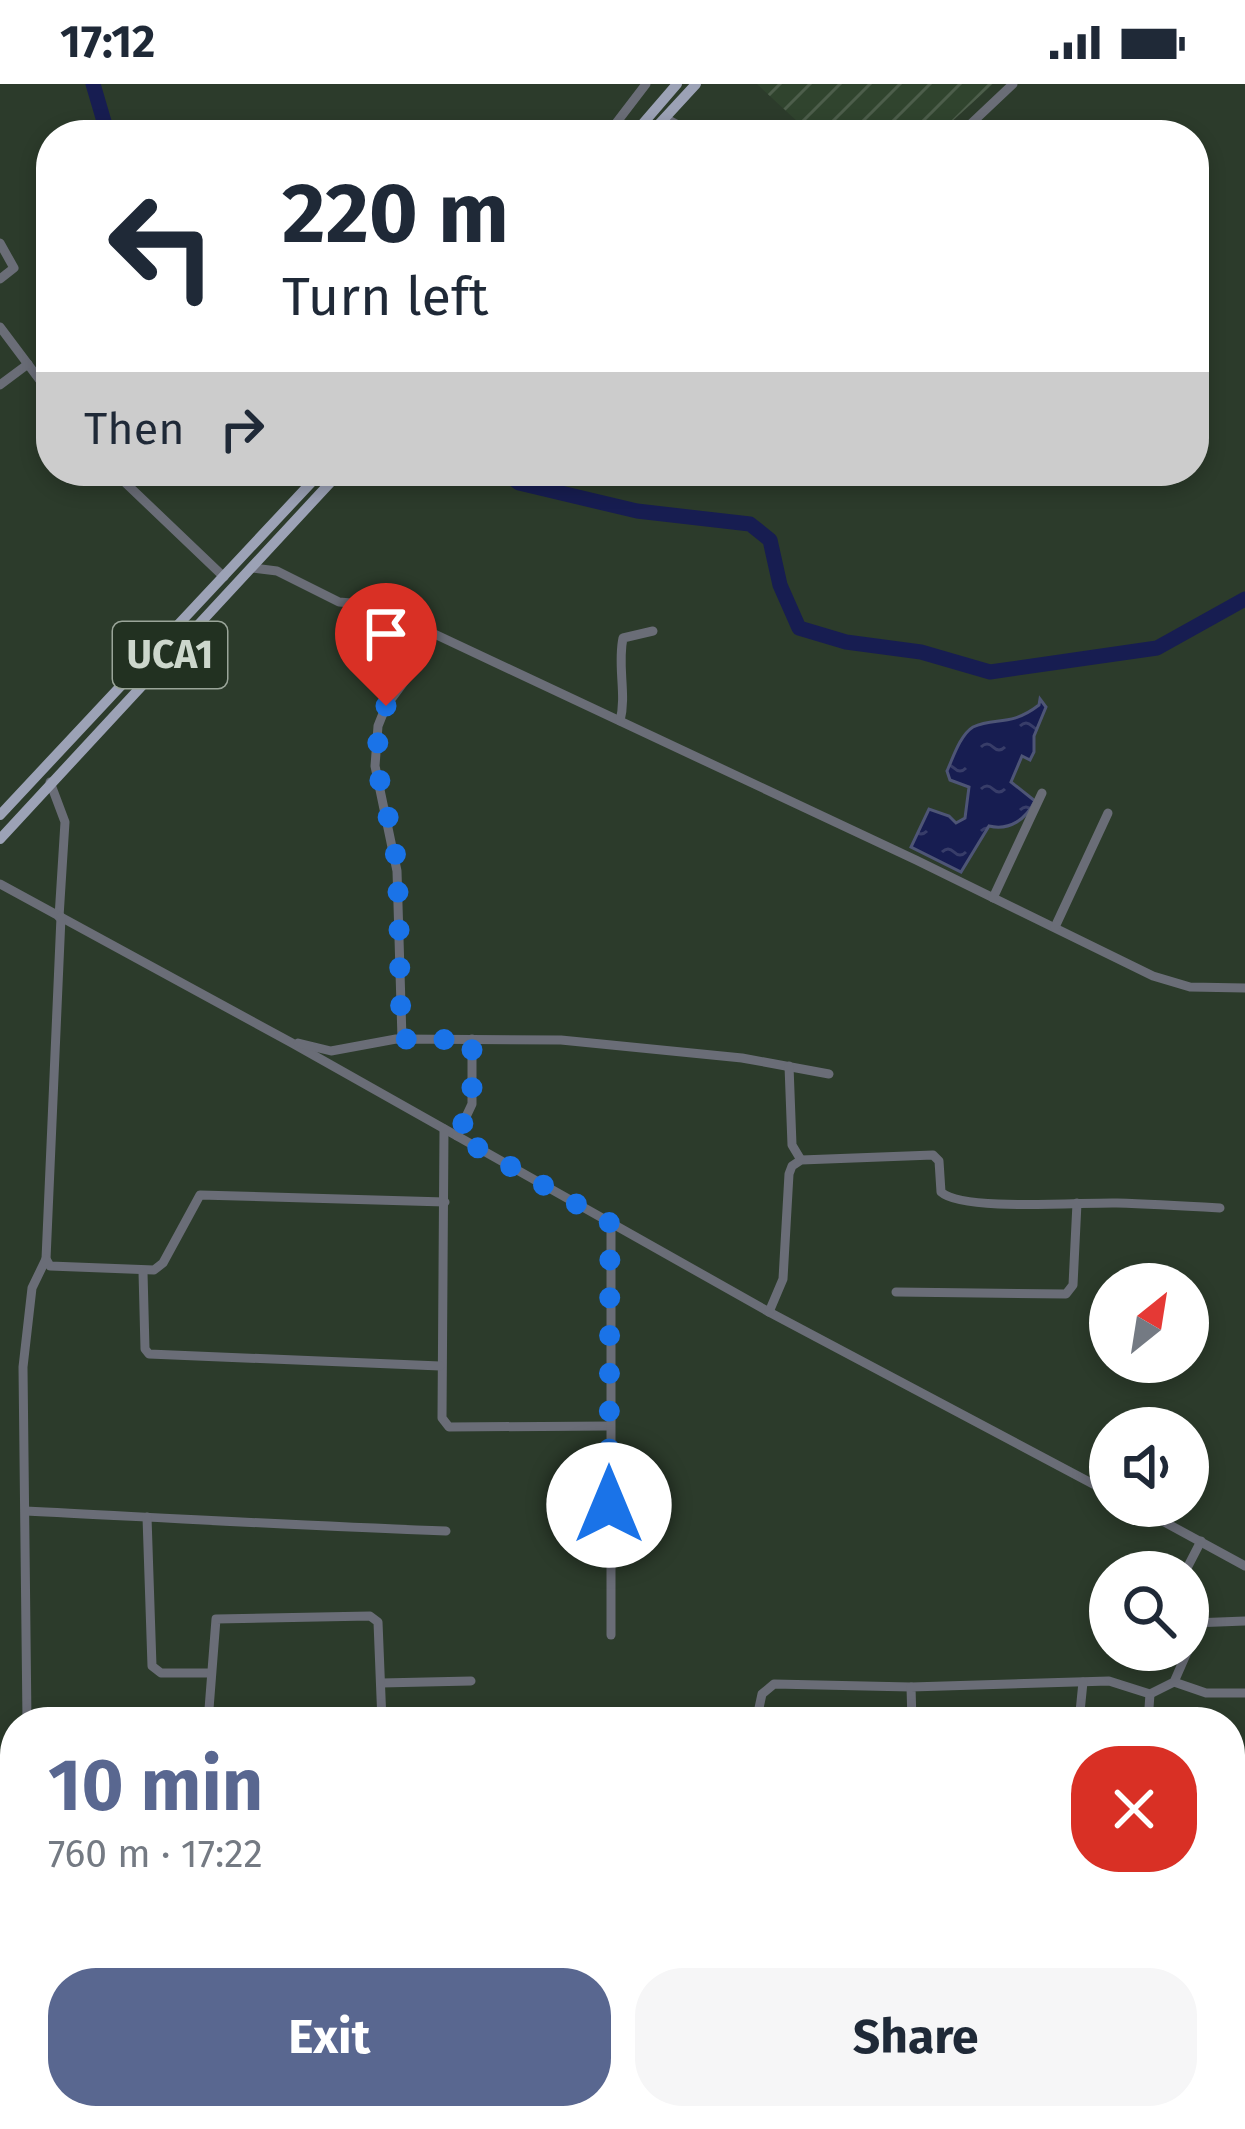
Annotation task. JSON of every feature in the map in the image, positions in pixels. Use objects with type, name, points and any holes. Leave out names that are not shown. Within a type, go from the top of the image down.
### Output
[{"type":"main road","points":[[646,120],[677,84]]},
{"type":"main road","points":[[665,118],[696,84]]},
{"type":"main road","name":"UCA1","points":[[0,815],[308,486]]},
{"type":"main road","name":"UCA1","points":[[0,839],[327,486]]},
{"type":"street","points":[[618,120],[646,84]]},
{"type":"street","points":[[975,120],[1013,84]]},
{"type":"street","points":[[665,118],[669,120]]},
{"type":"street","points":[[0,243],[14,268],[0,278]]},
{"type":"street","points":[[0,327],[36,375]]},
{"type":"street","points":[[0,385],[28,364]]},
{"type":"street","points":[[131,486],[224,577]]},
{"type":"street","points":[[253,568],[277,571],[339,602],[382,610],[1170,982],[1190,988],[1245,988]]},
{"type":"street","points":[[620,721],[623,638],[653,631]]},
{"type":"street","points":[[402,1039],[396,857],[375,766],[386,706],[416,667]]},
{"type":"street","points":[[27,1707],[26,1330],[32,1288],[46,1259],[64,822],[50,782]]},
{"type":"street","points":[[993,898],[1042,793]]},
{"type":"street","points":[[1054,927],[1108,813]]},
{"type":"street","points":[[0,884],[770,1312],[1089,1481]]},
{"type":"street","points":[[292,1043],[331,1051],[402,1039],[639,1046],[829,1073]]},
{"type":"street","points":[[457,1136],[472,1104],[472,1040]]},
{"type":"street","points":[[789,1066],[792,1145],[801,1160]]},
{"type":"street","points":[[444,1129],[442,1418],[449,1427],[609,1426]]},
{"type":"street","points":[[770,1312],[782,1279],[789,1174],[801,1160],[933,1155],[940,1161],[941,1192],[950,1199],[1220,1208]]},
{"type":"street","points":[[46,1259],[57,1269],[154,1270],[163,1263],[200,1196],[445,1202]]},
{"type":"street","points":[[896,1292],[1066,1294],[1072,1286],[1077,1203]]},
{"type":"street","points":[[610,1223],[611,1634]]},
{"type":"street","points":[[143,1272],[148,1354],[440,1366]]},
{"type":"street","points":[[26,1511],[446,1531]]},
{"type":"street","points":[[147,1517],[152,1666],[161,1673],[209,1673]]},
{"type":"street","points":[[1175,1527],[1245,1566]]},
{"type":"street","points":[[1196,1551],[1201,1541]]},
{"type":"street","points":[[208,1707],[214,1624],[221,1617],[370,1616],[378,1622],[382,1707]]},
{"type":"street","points":[[1209,1622],[1245,1621]]},
{"type":"street","points":[[759,1707],[762,1694],[774,1684],[911,1687],[1109,1681],[1150,1694],[1174,1682],[1179,1671]]},
{"type":"street","points":[[381,1683],[470,1681]]},
{"type":"street","points":[[1080,1707],[1083,1682]]},
{"type":"street","points":[[1174,1682],[1205,1693],[1245,1693]]},
{"type":"street","points":[[911,1687],[912,1707]]},
{"type":"street","points":[[1149,1707],[1150,1694]]},
{"type":"shaded area","points":[[757,84],[993,84],[953,120],[796,120]]},
{"type":"water","points":[[1040,699],[1046,707],[1034,736],[1034,752],[1030,760],[1022,756],[1011,782],[1035,801],[1027,813],[1010,825],[989,826],[961,872],[911,847],[929,809],[956,823],[965,818],[969,787],[950,780],[947,771],[968,731],[1019,717],[1039,705]]},
{"type":"waterway","points":[[93,84],[104,120]]},
{"type":"waterway","points":[[532,486],[637,511],[750,524],[770,540],[780,585],[799,628],[846,642],[921,652],[990,672],[1157,648],[1245,599]]},
{"type":"route","points":[[386,706],[375,766],[397,871],[402,1039],[472,1040],[472,1104],[457,1136],[610,1223],[609,1505]]}]
